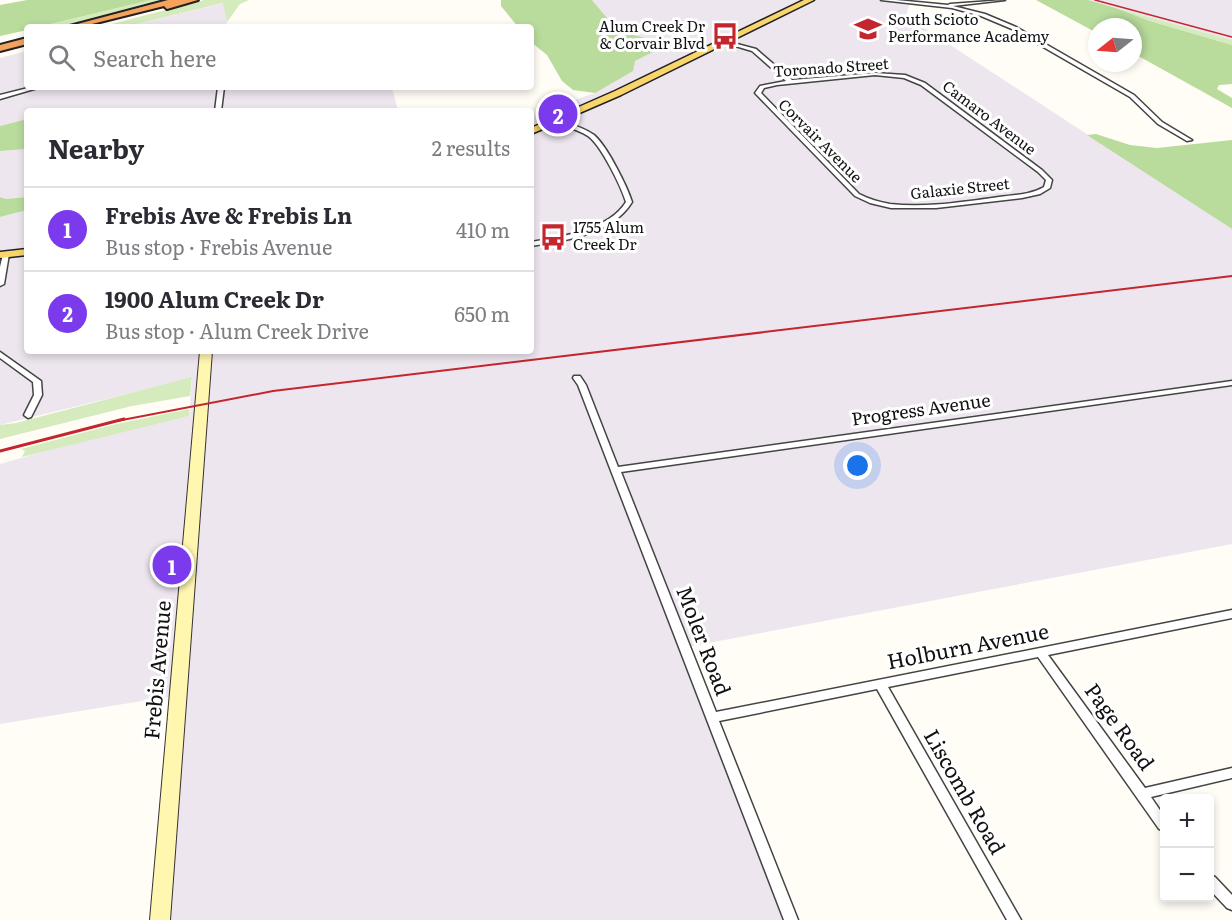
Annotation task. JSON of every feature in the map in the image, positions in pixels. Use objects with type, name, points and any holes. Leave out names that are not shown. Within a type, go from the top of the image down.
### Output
[{"type":"highway","points":[[82,24],[177,0]]},
{"type":"highway","points":[[100,24],[194,0]]},
{"type":"highway","points":[[0,45],[24,40]]},
{"type":"main road","points":[[534,128],[551,124],[810,0]]},
{"type":"main road","points":[[3,255],[24,252]]},
{"type":"main road","name":"Frebis Avenue","points":[[160,920],[206,354]]},
{"type":"street","points":[[883,0],[948,6],[983,15],[1014,28],[1132,96],[1160,123],[1189,140]]},
{"type":"street","points":[[948,6],[957,3],[1003,0]]},
{"type":"street","points":[[724,41],[754,50],[791,82]]},
{"type":"street","name":"Toronado Street","points":[[760,89],[791,82],[875,74],[904,77]]},
{"type":"street","name":"Camaro Avenue","points":[[904,77],[923,84],[1040,171],[1049,180],[1047,188]]},
{"type":"street","name":"Corvair Avenue","points":[[760,89],[759,97],[857,195],[873,204]]},
{"type":"street","points":[[0,97],[27,90]]},
{"type":"street","points":[[218,108],[221,90]]},
{"type":"street","points":[[534,243],[560,239],[601,225],[620,215],[628,205],[626,192],[597,141],[578,129],[552,122]]},
{"type":"street","name":"Galaxie Street","points":[[873,204],[912,207],[1038,194],[1047,188]]},
{"type":"street","points":[[0,284],[3,255]]},
{"type":"street","points":[[0,354],[38,381],[38,394],[28,415]]},
{"type":"street","name":"Moler Road","points":[[577,378],[582,385],[790,920]]},
{"type":"street","name":"Progress Avenue","points":[[615,470],[1232,383]]},
{"type":"street","name":"Holburn Avenue","points":[[711,718],[1232,614]]},
{"type":"street","name":"Page Road","points":[[1040,652],[1160,819]]},
{"type":"street","name":"Liscomb Road","points":[[880,684],[1014,920]]},
{"type":"street","points":[[1142,794],[1232,774]]},
{"type":"street","points":[[1214,886],[1232,904]]},
{"type":"shaded area","points":[[592,0],[879,0],[910,2],[906,16],[1232,229],[1232,544],[682,648],[790,920],[161,920],[179,695],[0,724],[0,464],[102,435],[189,416],[192,378],[0,425],[0,217],[24,211],[24,354],[534,354],[534,114],[595,93],[635,61],[668,44],[618,31]]},
{"type":"shaded area","points":[[1088,0],[1232,0],[1232,40],[1116,8]]},
{"type":"shaded area","points":[[224,3],[227,22],[226,24],[136,24]]},
{"type":"shaded area","points":[[24,52],[24,90],[393,90],[397,108],[24,108],[24,120],[0,126],[0,58]]},
{"type":"shaded area","points":[[24,149],[24,197],[6,199],[0,197],[0,151]]},
{"type":"green space","points":[[27,0],[151,0],[51,24],[24,24],[24,31],[0,36],[0,5]]},
{"type":"green space","points":[[151,0],[168,0],[71,24],[51,24]]},
{"type":"green space","points":[[204,0],[249,0],[240,4],[227,22],[223,3],[136,24],[112,24]]},
{"type":"green space","points":[[501,0],[592,0],[618,31],[669,44],[635,61],[633,71],[595,93],[573,90],[562,81],[547,55],[534,44],[534,24],[516,24],[501,6]]},
{"type":"green space","points":[[1036,0],[1088,0],[1232,45],[1232,84],[1219,85],[1217,89],[1232,98],[1232,108],[1142,58],[1142,18],[1088,18],[1088,28]]},
{"type":"green space","points":[[1116,8],[1232,40],[1232,45],[1150,21]]},
{"type":"green space","points":[[24,120],[24,149],[0,151],[0,126]]},
{"type":"green space","points":[[1096,134],[1130,145],[1157,148],[1232,140],[1232,229],[1087,135]]},
{"type":"green space","points":[[0,197],[6,199],[24,197],[24,211],[0,217]]},
{"type":"green space","points":[[192,377],[190,396],[132,406],[0,439],[0,425],[16,423]]},
{"type":"green space","points":[[189,409],[189,416],[22,457],[25,451],[21,449],[116,424]]},
{"type":"railway","points":[[1095,0],[1232,37]]},
{"type":"railway","points":[[117,421],[273,391],[1232,276]]},
{"type":"railway","points":[[0,451],[124,419]]},
{"type":"place","name":"South Scioto Performance Academy","points":[[868,29]]},
{"type":"place","name":"Alum Creek Dr & Corvair Blvd","points":[[725,36]]},
{"type":"place","name":"1900 Alum Creek Dr","points":[[558,114]]},
{"type":"place","name":"1755 Alum Creek Dr","points":[[553,237]]},
{"type":"place","name":"Frebis Ave & Frebis Ln","points":[[172,565]]}]
